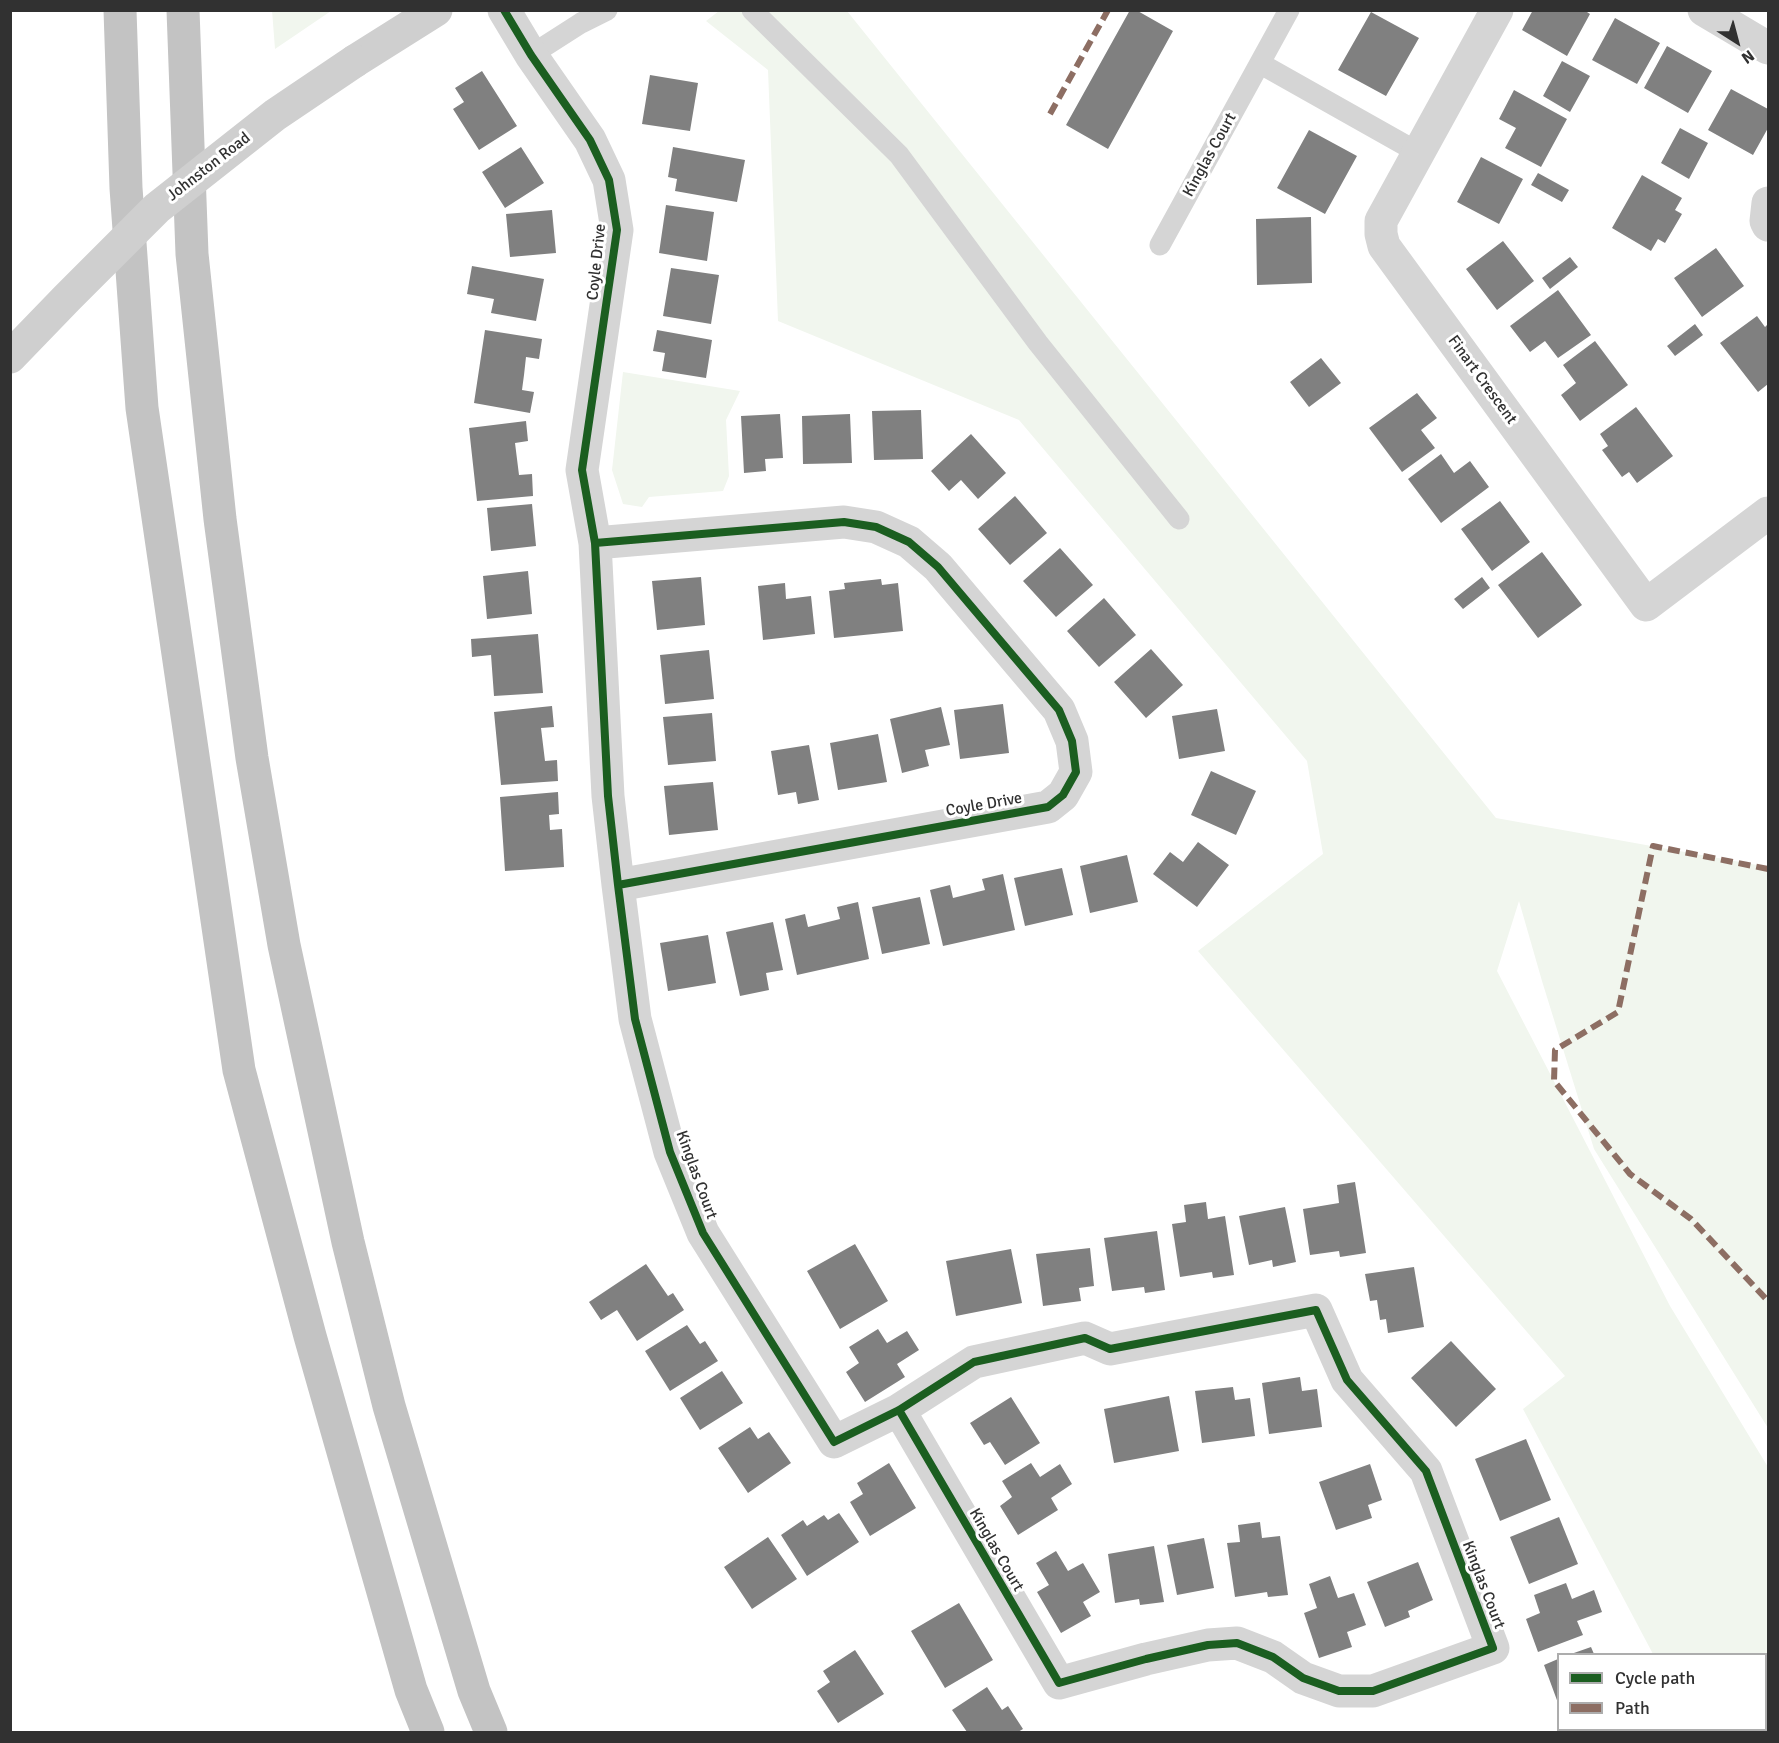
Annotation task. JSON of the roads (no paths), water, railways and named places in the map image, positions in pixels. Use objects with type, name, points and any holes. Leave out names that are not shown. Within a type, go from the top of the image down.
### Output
[{"type":"highway","points":[[110,10],[142,408],[239,1070],[320,1371],[411,1690],[428,1732]]},
{"type":"highway","points":[[120,10],[126,188]]},
{"type":"highway","points":[[183,10],[192,254],[228,576],[252,758],[284,945],[348,1242],[390,1406],[474,1691],[491,1732]]},
{"type":"highway","points":[[192,254],[203,10]]},
{"type":"main road","name":"Johnston Road","points":[[10,357],[157,208],[275,115],[435,10]]},
{"type":"street","name":"Coyle Drive","points":[[504,10],[531,55],[590,140],[609,180],[617,230],[582,470],[595,543],[608,796],[618,885],[1048,807],[1064,795],[1076,772],[1072,741],[1059,710],[938,567],[909,542],[876,527],[844,522],[595,543]]},
{"type":"street","name":"Finart Crescent","points":[[1497,10],[1382,221],[1381,234],[1384,246],[1646,605],[1768,513]]},
{"type":"street","points":[[1704,10],[1768,48]]},
{"type":"street","points":[[1768,203],[1766,221],[1768,225]]},
{"type":"street","name":"Kinglas Court","points":[[618,885],[635,1019],[670,1152],[703,1233],[834,1442],[899,1410],[974,1362],[1085,1338],[1110,1349],[1316,1310],[1347,1380],[1425,1471],[1493,1648],[1373,1691],[1339,1691],[1303,1678],[1273,1657],[1237,1643],[1208,1645],[1059,1683],[899,1410]]},
{"type":"lane","points":[[531,55],[581,23],[607,10]]},
{"type":"lane","points":[[752,10],[899,155],[1038,343],[1179,519]]},
{"type":"lane","name":"Kinglas Court","points":[[1160,245],[1289,10]]},
{"type":"lane","points":[[1261,64],[1419,153]]}]
